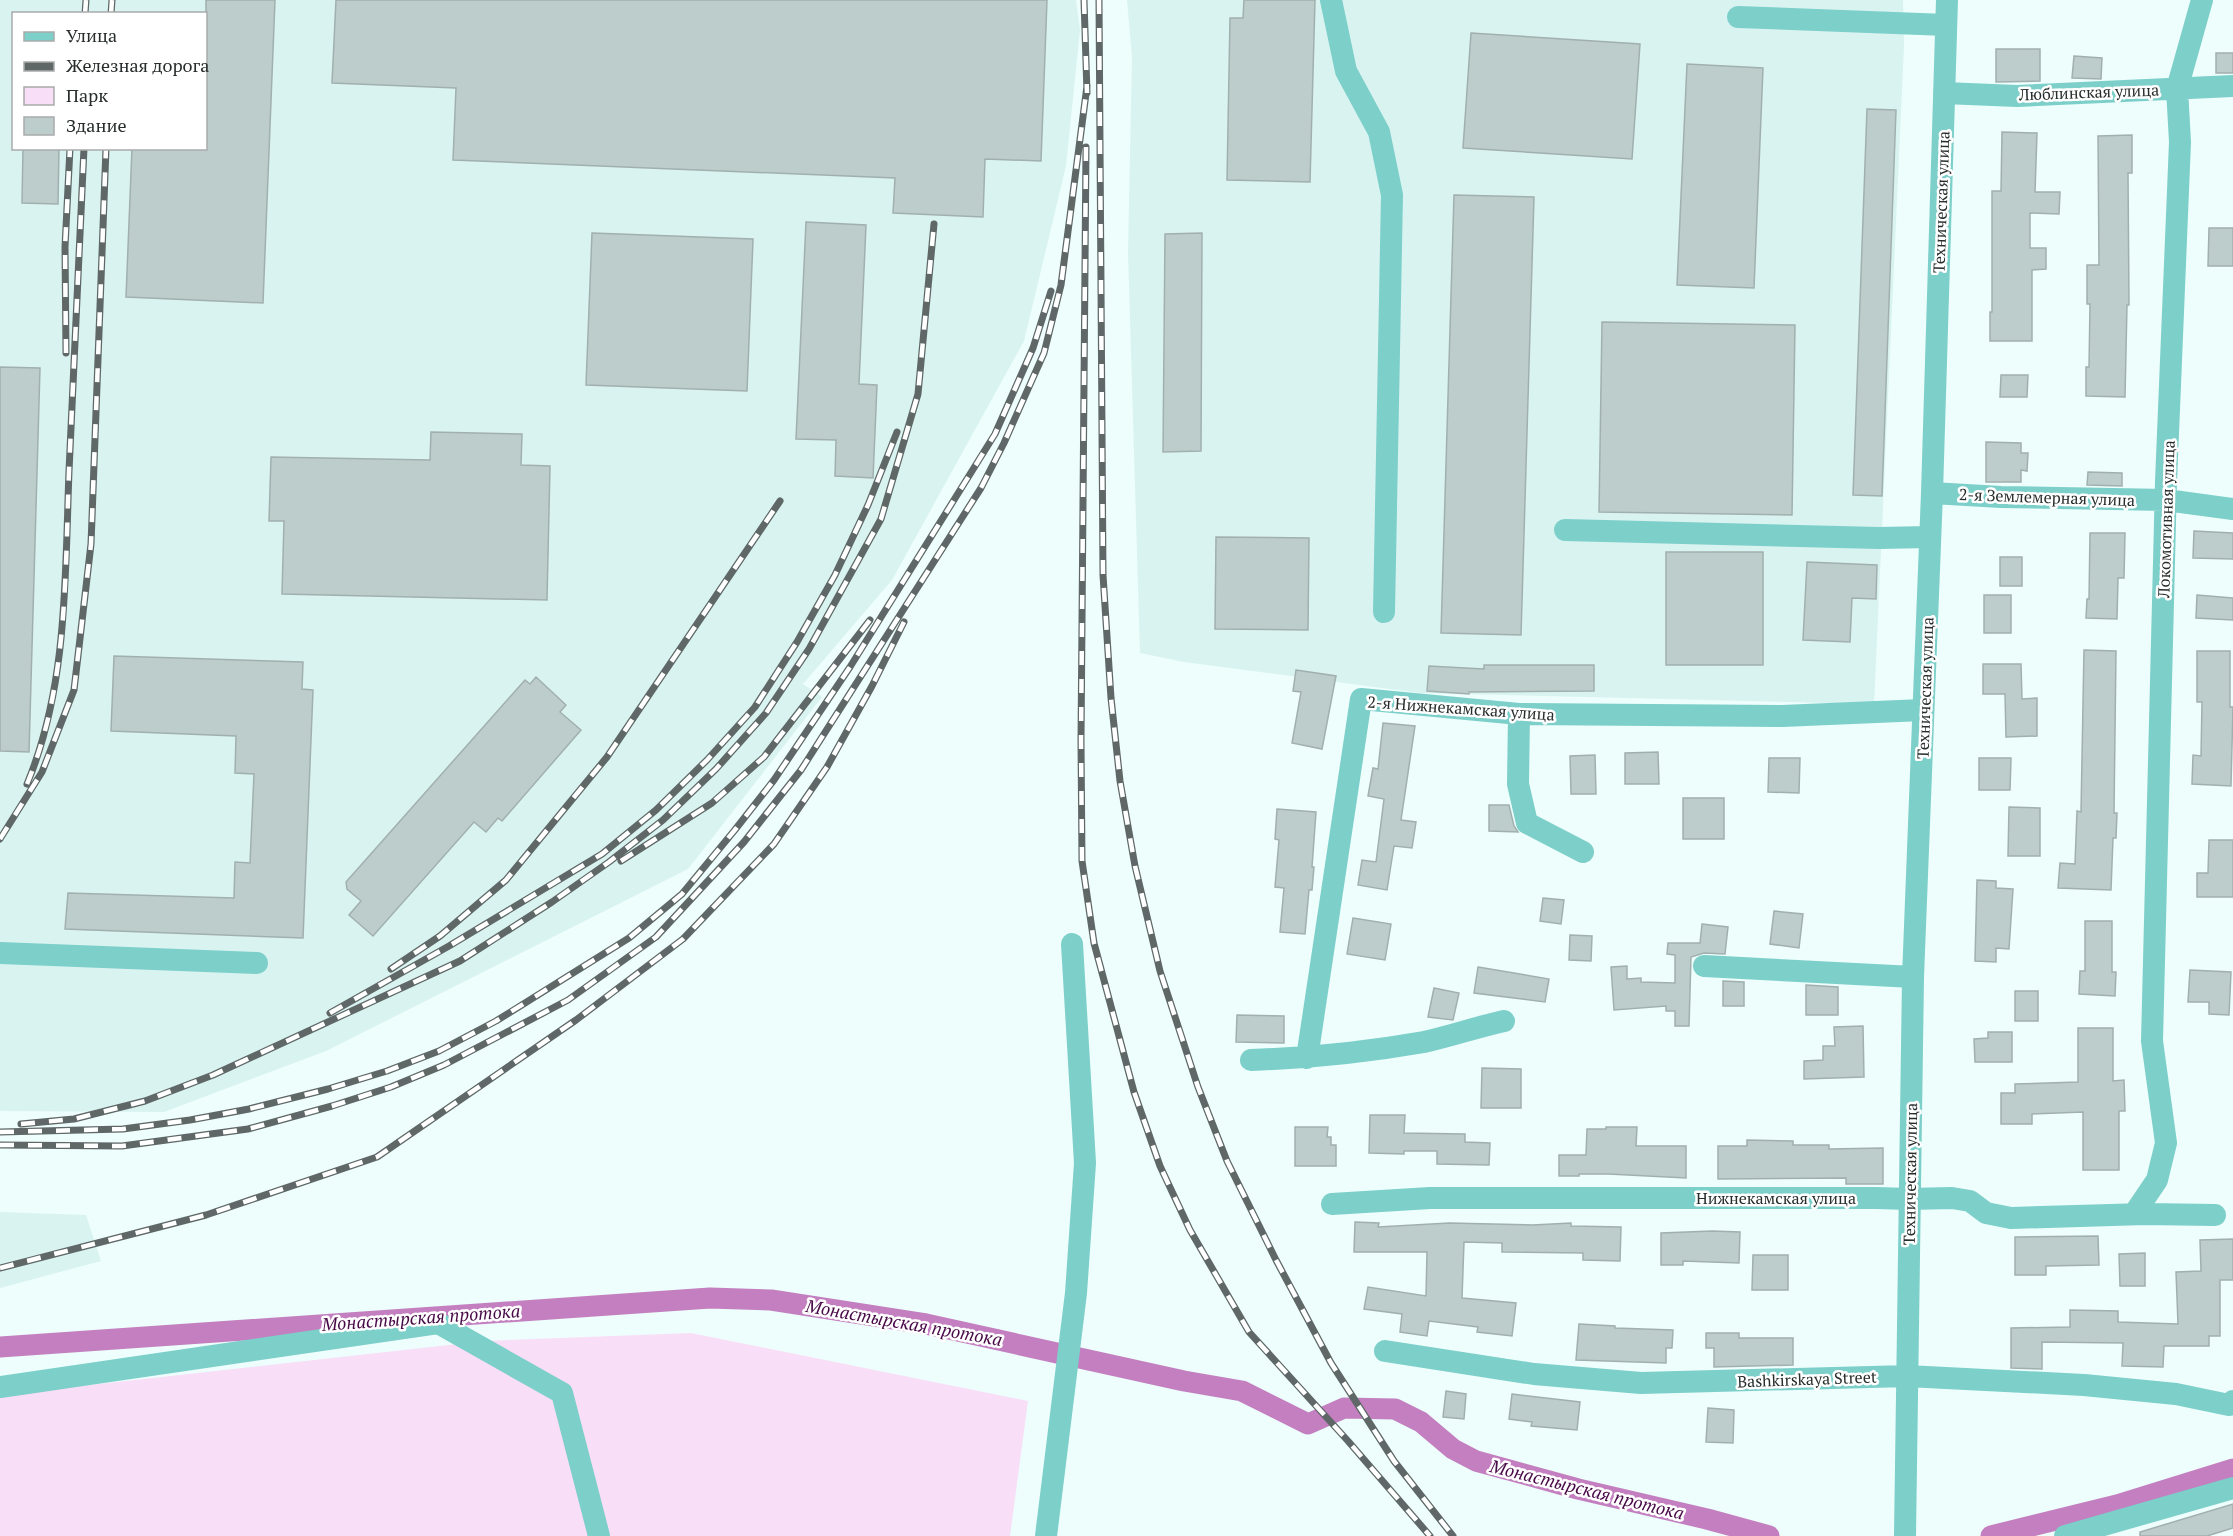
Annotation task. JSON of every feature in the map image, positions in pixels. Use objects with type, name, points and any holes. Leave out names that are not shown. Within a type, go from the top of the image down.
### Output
[{"type":"street","points":[[1331,0],[1346,72],[1379,132],[1392,195],[1384,612]]},
{"type":"street","name":"Техническая улица","points":[[1905,1536],[1913,976],[1932,493],[1947,0]]},
{"type":"street","name":"Локомотивная улица","points":[[2134,1214],[2157,1180],[2166,1143],[2152,1041],[2166,500],[2180,142],[2177,89],[2202,0]]},
{"type":"street","points":[[1738,17],[1946,26]]},
{"type":"street","name":"Люблинская улица","points":[[1944,93],[2017,96],[2233,86]]},
{"type":"street","name":"2-я Землемерная улица","points":[[1932,493],[2001,497],[2166,500],[2233,509]]},
{"type":"street","points":[[1565,530],[1879,538],[1930,537]]},
{"type":"street","name":"2-я Нижнекамская улица","points":[[1307,1058],[1361,699],[1519,714],[1782,716],[1923,710]]},
{"type":"street","points":[[1519,714],[1518,784],[1527,823],[1583,852]]},
{"type":"street","points":[[1046,1536],[1076,1293],[1085,1163],[1072,944]]},
{"type":"street","points":[[0,953],[257,963]]},
{"type":"street","points":[[1704,966],[1913,976]]},
{"type":"street","points":[[1251,1060],[1307,1058],[1425,1041],[1504,1021]]},
{"type":"street","name":"Нижнекамская улица","points":[[1332,1204],[1430,1198],[1909,1200],[1952,1198],[1970,1201],[1986,1213],[2011,1218],[2134,1214],[2215,1215]]},
{"type":"street","points":[[0,1387],[438,1323],[562,1393],[599,1536]]},
{"type":"street","name":"Bashkirskaya Street","points":[[1384,1351],[1534,1374],[1641,1383],[1907,1376],[2084,1385],[2176,1394],[2231,1403]]},
{"type":"street","points":[[2066,1536],[2233,1488]]},
{"type":"shaded area","points":[[0,0],[1076,0],[1080,30],[1066,166],[1024,341],[892,580],[803,684],[822,697],[688,869],[326,1051],[164,1112],[0,1111]]},
{"type":"shaded area","points":[[1127,0],[1903,0],[1904,46],[1874,704],[1420,693],[1184,662],[1140,653],[1128,252],[1132,57]]},
{"type":"shaded area","points":[[0,1212],[86,1215],[101,1261],[0,1288]]},
{"type":"green space","points":[[691,1333],[1028,1401],[1010,1536],[0,1536],[0,1395],[484,1341]]},
{"type":"building","points":[[206,0],[275,0],[263,303],[126,297],[132,150],[207,150]]},
{"type":"building","points":[[336,0],[1047,0],[1041,161],[985,159],[983,217],[893,213],[895,178],[453,160],[456,88],[332,83]]},
{"type":"building","points":[[1244,0],[1315,0],[1310,182],[1227,180],[1230,18],[1243,18]]},
{"type":"building","points":[[1471,33],[1640,44],[1632,159],[1463,148]]},
{"type":"building","points":[[1996,49],[2040,49],[2040,81],[1996,82]]},
{"type":"building","points":[[2216,53],[2233,53],[2233,73],[2216,73]]},
{"type":"building","points":[[2074,56],[2102,58],[2101,79],[2072,78]]},
{"type":"building","points":[[1687,64],[1763,68],[1754,288],[1677,285]]},
{"type":"building","points":[[1867,109],[1896,110],[1882,496],[1853,495]]},
{"type":"building","points":[[2002,132],[2037,133],[2035,192],[2060,192],[2059,214],[2030,213],[2030,248],[2046,248],[2046,269],[2032,270],[2032,341],[1990,341],[1992,191],[2001,191]]},
{"type":"building","points":[[2132,135],[2132,173],[2128,173],[2129,305],[2127,305],[2125,397],[2086,396],[2090,304],[2087,304],[2087,265],[2099,265],[2098,136]]},
{"type":"building","points":[[23,150],[59,150],[58,204],[22,203]]},
{"type":"building","points":[[1454,195],[1534,197],[1521,635],[1441,633]]},
{"type":"building","points":[[806,222],[866,225],[859,384],[877,385],[873,478],[835,476],[836,440],[796,439]]},
{"type":"building","points":[[2209,228],[2233,228],[2233,266],[2208,266]]},
{"type":"building","points":[[592,233],[753,239],[747,391],[586,385]]},
{"type":"building","points":[[1202,233],[1201,451],[1163,452],[1165,234]]},
{"type":"building","points":[[1602,322],[1795,325],[1792,515],[1599,512]]},
{"type":"building","points":[[0,367],[40,368],[29,752],[0,751]]},
{"type":"building","points":[[2001,375],[2028,375],[2027,397],[2000,397]]},
{"type":"building","points":[[431,432],[522,434],[521,465],[550,466],[547,600],[282,594],[284,521],[269,521],[271,457],[430,460]]},
{"type":"building","points":[[1986,442],[2021,443],[2021,453],[2028,453],[2027,471],[2021,470],[2021,482],[1986,482]]},
{"type":"building","points":[[2088,472],[2122,473],[2122,486],[2087,485]]},
{"type":"building","points":[[2194,531],[2233,533],[2233,559],[2193,558]]},
{"type":"building","points":[[2090,533],[2125,533],[2124,578],[2118,578],[2117,619],[2086,618],[2087,599],[2089,599]]},
{"type":"building","points":[[1216,537],[1309,538],[1308,630],[1215,629]]},
{"type":"building","points":[[1666,552],[1763,552],[1763,665],[1666,665]]},
{"type":"building","points":[[2000,557],[2022,557],[2022,586],[2000,586]]},
{"type":"building","points":[[1807,562],[1877,565],[1876,599],[1852,598],[1850,642],[1803,640]]},
{"type":"building","points":[[1984,595],[2011,595],[2011,633],[1984,633]]},
{"type":"building","points":[[2197,595],[2233,598],[2233,620],[2196,618]]},
{"type":"building","points":[[2084,650],[2116,651],[2114,813],[2117,813],[2116,838],[2113,838],[2111,890],[2058,888],[2060,863],[2075,864],[2077,811],[2081,812]]},
{"type":"building","points":[[2197,651],[2230,651],[2230,707],[2233,707],[2231,786],[2192,784],[2193,755],[2201,756],[2202,702],[2197,702]]},
{"type":"building","points":[[114,656],[303,662],[302,689],[313,690],[303,938],[65,929],[68,893],[234,898],[235,862],[250,863],[254,774],[235,773],[236,736],[111,731]]},
{"type":"building","points":[[1983,664],[2021,664],[2022,699],[2037,698],[2037,736],[2006,737],[2005,694],[1983,694]]},
{"type":"building","points":[[1484,665],[1594,665],[1594,691],[1469,692],[1469,694],[1427,691],[1429,666],[1484,669]]},
{"type":"building","points":[[1296,670],[1336,676],[1322,749],[1292,743],[1301,692],[1293,691]]},
{"type":"building","points":[[536,677],[566,705],[560,712],[581,730],[502,821],[498,818],[486,832],[474,822],[373,936],[349,915],[361,901],[347,889],[346,882],[525,680],[530,684]]},
{"type":"building","points":[[1383,723],[1415,726],[1401,820],[1416,822],[1412,848],[1394,846],[1387,890],[1358,885],[1362,860],[1376,862],[1384,799],[1368,796],[1373,768],[1378,769]]},
{"type":"building","points":[[1658,752],[1659,784],[1625,784],[1625,753]]},
{"type":"building","points":[[1595,755],[1596,794],[1571,794],[1570,756]]},
{"type":"building","points":[[1769,758],[1800,758],[1799,793],[1768,792]]},
{"type":"building","points":[[1979,758],[2011,758],[2010,790],[1979,790]]},
{"type":"building","points":[[1683,798],[1724,798],[1724,839],[1683,839]]},
{"type":"building","points":[[1489,805],[1509,805],[1514,826],[1518,832],[1489,831]]},
{"type":"building","points":[[2009,807],[2040,808],[2040,856],[2008,856]]},
{"type":"building","points":[[1277,809],[1316,812],[1312,890],[1309,890],[1305,934],[1280,932],[1284,888],[1275,887],[1279,840],[1275,839]]},
{"type":"building","points":[[2209,840],[2233,840],[2233,897],[2197,897],[2197,873],[2208,873]]},
{"type":"building","points":[[1977,880],[1996,881],[1996,888],[2013,889],[2009,949],[1996,948],[1996,962],[1975,961]]},
{"type":"building","points":[[1543,898],[1564,900],[1561,924],[1540,921]]},
{"type":"building","points":[[1774,911],[1803,914],[1799,948],[1770,944]]},
{"type":"building","points":[[1353,918],[1391,924],[1385,960],[1347,954]]},
{"type":"building","points":[[2085,921],[2112,921],[2112,972],[2116,972],[2115,996],[2079,994],[2080,971],[2085,971]]},
{"type":"building","points":[[1702,924],[1728,927],[1725,954],[1704,953],[1691,957],[1689,1026],[1675,1026],[1675,1011],[1666,1011],[1666,1006],[1614,1010],[1611,967],[1627,966],[1627,979],[1641,978],[1641,982],[1675,983],[1675,955],[1667,954],[1668,943],[1700,943]]},
{"type":"building","points":[[1570,935],[1592,936],[1591,961],[1569,960]]},
{"type":"building","points":[[1478,967],[1549,979],[1545,1002],[1474,993]]},
{"type":"building","points":[[2190,970],[2231,972],[2229,1015],[2209,1014],[2209,1002],[2188,1002]]},
{"type":"building","points":[[1723,981],[1744,982],[1744,1006],[1723,1006]]},
{"type":"building","points":[[1806,985],[1838,987],[1838,1015],[1806,1015]]},
{"type":"building","points":[[1434,988],[1459,993],[1453,1020],[1428,1017]]},
{"type":"building","points":[[2015,991],[2038,991],[2038,1021],[2015,1021]]},
{"type":"building","points":[[1237,1015],[1284,1016],[1284,1043],[1236,1042]]},
{"type":"building","points":[[1863,1026],[1864,1077],[1804,1079],[1804,1061],[1823,1060],[1823,1046],[1835,1046],[1834,1027]]},
{"type":"building","points":[[2078,1028],[2113,1028],[2113,1081],[2124,1080],[2125,1111],[2119,1111],[2119,1170],[2083,1170],[2083,1112],[2032,1114],[2032,1124],[2001,1124],[2001,1093],[2015,1093],[2015,1084],[2078,1082]]},
{"type":"building","points":[[1988,1032],[2012,1032],[2012,1062],[1975,1062],[1974,1039],[1988,1038]]},
{"type":"building","points":[[1482,1068],[1521,1069],[1521,1108],[1481,1108]]},
{"type":"building","points":[[1370,1115],[1405,1115],[1404,1133],[1465,1134],[1465,1142],[1490,1143],[1489,1165],[1437,1164],[1437,1151],[1404,1151],[1404,1154],[1369,1153]]},
{"type":"building","points":[[1295,1127],[1328,1127],[1327,1137],[1331,1137],[1331,1145],[1336,1145],[1336,1166],[1295,1166]]},
{"type":"building","points":[[1606,1127],[1637,1127],[1636,1146],[1686,1146],[1686,1178],[1608,1174],[1559,1176],[1559,1155],[1586,1155],[1587,1129],[1606,1129]]},
{"type":"building","points":[[1747,1140],[1793,1141],[1793,1145],[1829,1145],[1829,1149],[1883,1148],[1883,1184],[1846,1184],[1846,1178],[1718,1179],[1718,1146],[1747,1146]]},
{"type":"building","points":[[1355,1222],[1379,1223],[1378,1227],[1449,1223],[1532,1225],[1571,1223],[1571,1226],[1621,1227],[1620,1261],[1583,1260],[1583,1253],[1502,1252],[1502,1243],[1464,1242],[1462,1298],[1516,1303],[1512,1336],[1477,1332],[1478,1327],[1429,1321],[1427,1336],[1400,1332],[1402,1314],[1364,1309],[1368,1287],[1426,1296],[1427,1252],[1354,1252]]},
{"type":"building","points":[[1740,1232],[1739,1263],[1683,1261],[1683,1265],[1661,1265],[1661,1233]]},
{"type":"building","points":[[2098,1236],[2099,1265],[2046,1266],[2046,1275],[2015,1275],[2015,1237]]},
{"type":"building","points":[[2233,1239],[2233,1280],[2220,1280],[2220,1336],[2209,1336],[2209,1346],[2164,1346],[2163,1367],[2122,1366],[2123,1343],[2042,1342],[2042,1369],[2011,1368],[2011,1328],[2070,1327],[2070,1310],[2118,1311],[2118,1322],[2178,1324],[2176,1272],[2201,1271],[2200,1240]]},
{"type":"building","points":[[2145,1253],[2145,1286],[2120,1286],[2119,1254]]},
{"type":"building","points":[[1753,1255],[1788,1255],[1788,1290],[1752,1290]]},
{"type":"building","points":[[1579,1324],[1673,1330],[1672,1348],[1666,1348],[1666,1363],[1576,1360]]},
{"type":"building","points":[[1706,1333],[1739,1333],[1739,1338],[1793,1338],[1793,1365],[1714,1367],[1714,1348],[1706,1348]]},
{"type":"building","points":[[1446,1391],[1466,1394],[1464,1419],[1443,1417]]},
{"type":"building","points":[[1512,1394],[1580,1402],[1577,1430],[1531,1426],[1532,1422],[1509,1419]]},
{"type":"building","points":[[1708,1408],[1734,1410],[1733,1443],[1706,1442]]},
{"type":"building","points":[[2233,1504],[2233,1528],[2207,1536],[2140,1536],[2140,1532]]},
{"type":"waterway","name":"Монастырская протока","points":[[0,1347],[710,1298],[771,1300],[926,1324],[1184,1381],[1242,1391],[1308,1424],[1344,1408],[1395,1409],[1421,1422],[1453,1449],[1476,1461],[1578,1489],[1769,1536]]},
{"type":"waterway","name":"Монастырская протока","points":[[1991,1536],[2117,1505],[2233,1469]]},
{"type":"railway","points":[[85,12],[86,0]]},
{"type":"railway","points":[[111,12],[112,0]]},
{"type":"railway","points":[[1084,0],[1087,93]]},
{"type":"railway","points":[[1099,0],[1103,575],[1111,698],[1120,781],[1135,866],[1160,971],[1198,1087],[1227,1161],[1331,1363],[1394,1461],[1453,1536]]},
{"type":"railway","points":[[0,1145],[122,1146],[248,1129],[332,1106],[391,1087],[444,1065],[568,1000],[656,937],[744,842],[801,770],[981,488],[1004,443],[1044,353],[1061,285],[1087,86]]},
{"type":"railway","points":[[1086,147],[1082,861],[1094,943],[1134,1092],[1160,1166],[1190,1230],[1249,1332],[1430,1536]]},
{"type":"railway","points":[[66,353],[65,247],[70,150]]},
{"type":"railway","points":[[27,784],[50,708],[62,630],[84,150]]},
{"type":"railway","points":[[0,839],[42,772],[74,690],[91,544],[106,150]]},
{"type":"railway","points":[[21,1124],[74,1119],[145,1101],[213,1075],[460,961],[609,862],[663,820],[716,769],[766,713],[809,649],[881,519],[918,394],[934,224]]},
{"type":"railway","points":[[0,1132],[123,1129],[190,1120],[249,1109],[387,1071],[439,1051],[496,1021],[629,938],[682,894],[734,831],[774,780],[850,667],[995,434],[1033,348],[1051,291]]},
{"type":"railway","points":[[330,1013],[449,946],[602,854],[656,810],[707,760],[755,707],[797,642],[835,575],[868,505],[897,432]]},
{"type":"railway","points":[[391,969],[440,936],[506,880],[607,757],[780,501]]},
{"type":"railway","points":[[621,861],[712,803],[764,757],[870,620]]},
{"type":"railway","points":[[0,1268],[206,1215],[377,1157],[576,1020],[683,939],[774,844],[827,767],[904,622]]}]
